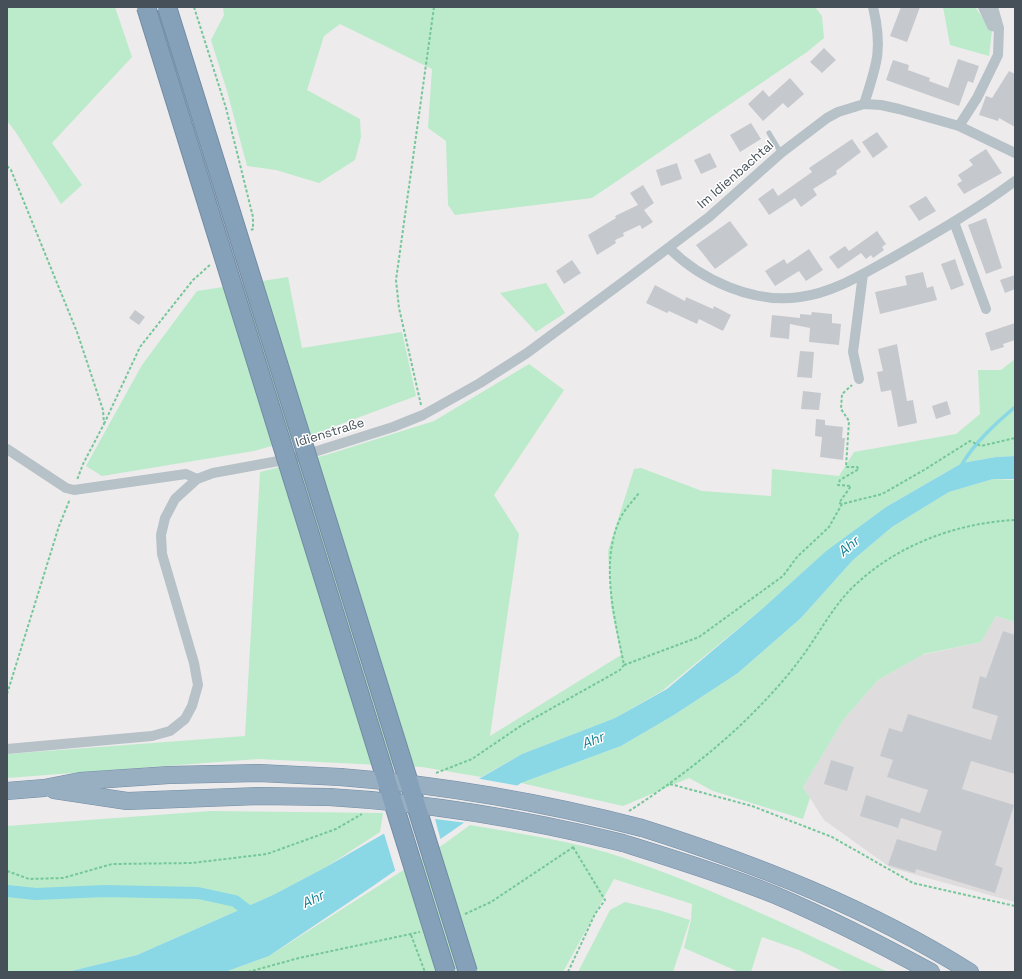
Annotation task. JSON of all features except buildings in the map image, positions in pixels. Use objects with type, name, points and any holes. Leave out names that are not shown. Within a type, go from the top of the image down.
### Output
[{"type":"highway","points":[[146,7],[446,972]]},
{"type":"highway","points":[[167,7],[468,972]]},
{"type":"highway","points":[[7,791],[44,788],[80,781],[169,775],[259,773],[340,777],[487,793],[589,814],[642,828],[724,855],[830,898],[888,926],[970,972]]},
{"type":"highway","points":[[44,788],[127,801],[260,796],[372,799],[473,812],[541,824],[623,843],[775,895],[881,945],[930,972]]},
{"type":"street","points":[[864,104],[879,52],[878,34],[873,7]]},
{"type":"street","points":[[983,7],[992,26],[999,28]]},
{"type":"street","points":[[959,126],[977,98],[998,55],[999,28],[993,7]]},
{"type":"street","name":"Im Idienbachtal","points":[[631,276],[709,217],[781,153],[827,118],[838,112],[864,104],[893,107],[959,126],[1015,153]]},
{"type":"street","points":[[669,248],[683,262],[704,276],[734,288],[768,297],[800,297],[826,291],[863,274],[954,222],[1015,182]]},
{"type":"street","points":[[954,222],[986,309]]},
{"type":"street","points":[[859,379],[853,352],[863,274]]},
{"type":"street","name":"Idienstraße","points":[[74,490],[186,474],[196,479],[213,473],[295,458],[394,427],[423,415],[480,383],[527,354],[631,276]]},
{"type":"street","points":[[7,449],[66,488],[74,490]]},
{"type":"street","points":[[7,749],[152,736],[170,731],[185,719],[192,706],[198,685],[194,663],[162,554],[162,535],[165,518],[175,499],[196,479]]},
{"type":"lane","points":[[769,133],[781,153]]},
{"type":"path","points":[[423,415],[399,308],[396,280],[434,7]]},
{"type":"path","points":[[7,166],[11,170],[78,332],[103,410],[104,424],[83,464],[59,526],[7,694]]},
{"type":"path","points":[[842,504],[838,503],[851,486],[838,485],[840,480],[859,469],[857,467],[846,467],[849,420],[841,409],[842,394],[859,379]]},
{"type":"path","points":[[435,773],[472,759],[522,725],[620,670],[624,665],[699,636],[783,576],[798,558],[829,527],[842,504],[882,494],[970,442],[981,446],[1015,438]]},
{"type":"path","points":[[624,665],[612,606],[610,552],[620,520],[639,493]]},
{"type":"path","points":[[623,815],[670,784],[748,718],[798,663],[834,610],[853,587],[891,556],[946,532],[971,525],[1015,520]]},
{"type":"path","points":[[670,784],[752,806],[832,837],[913,883],[1015,906]]},
{"type":"path","points":[[7,872],[29,879],[63,878],[112,864],[192,863],[267,854],[336,829],[366,811]]},
{"type":"path","points":[[459,917],[491,902],[580,843]]},
{"type":"path","points":[[568,972],[595,914],[605,900],[573,847]]},
{"type":"path","points":[[248,972],[299,958],[411,935],[425,930]]},
{"type":"path","points":[[411,935],[425,972]]},
{"type":"shaded area","points":[[996,616],[1015,622],[1015,902],[891,868],[824,820],[803,787],[844,719],[878,680],[922,655],[981,642]]},
{"type":"green space","points":[[7,7],[115,7],[132,57],[52,143],[82,185],[61,204],[15,131],[7,121]]},
{"type":"green space","points":[[223,7],[815,7],[822,16],[824,38],[807,52],[592,198],[455,215],[448,205],[446,141],[428,128],[432,69],[340,24],[324,36],[307,90],[360,119],[361,137],[355,160],[319,183],[276,170],[247,166],[227,91],[211,40],[224,15]]},
{"type":"green space","points":[[943,7],[975,7],[992,31],[989,56],[950,45]]},
{"type":"green space","points":[[288,277],[302,348],[402,332],[416,396],[317,433],[254,451],[102,476],[86,466],[142,365],[197,291]]},
{"type":"green space","points":[[546,283],[565,313],[536,332],[500,293]]},
{"type":"green space","points":[[1015,359],[1015,456],[996,457],[962,463],[886,507],[826,551],[762,609],[662,691],[615,718],[522,754],[481,777],[422,767],[258,759],[7,778],[7,754],[245,736],[260,472],[326,455],[434,421],[529,364],[564,390],[494,495],[519,534],[490,736],[621,655],[611,607],[608,551],[634,469],[641,468],[702,491],[771,496],[772,469],[839,476],[854,452],[956,434],[980,414],[978,370],[1001,370]]},
{"type":"green space","points":[[993,479],[1015,480],[1015,622],[996,616],[981,642],[924,654],[878,680],[844,719],[803,787],[810,798],[803,819],[713,791],[689,778],[623,806],[521,783],[621,746],[674,715],[738,673],[801,618],[853,560],[892,527],[949,492]]},
{"type":"green space","points":[[211,811],[383,813],[380,832],[326,867],[273,895],[137,955],[67,972],[7,972],[7,826]]},
{"type":"green space","points":[[470,825],[567,842],[624,858],[725,897],[888,972],[844,972],[799,950],[762,937],[751,972],[739,972],[684,948],[691,920],[692,904],[614,879],[563,972],[225,972],[269,956],[444,844]]},
{"type":"green space","points":[[625,902],[662,911],[690,920],[673,972],[578,972],[610,910]]},
{"type":"water","name":"Ahr","points":[[1015,456],[1015,479],[993,479],[949,492],[892,527],[853,560],[801,618],[738,673],[674,715],[621,746],[521,783],[269,956],[225,972],[67,972],[137,955],[273,895],[326,867],[522,754],[615,718],[667,689],[762,609],[826,551],[886,507],[962,463],[996,457]]},
{"type":"pier","points":[[475,778],[520,786],[467,823],[435,819],[441,841],[396,873],[383,830]]},
{"type":"waterway","points":[[961,466],[972,449],[1015,407]]},
{"type":"waterway","points":[[7,891],[36,894],[105,891],[198,893],[235,901],[257,918]]}]
